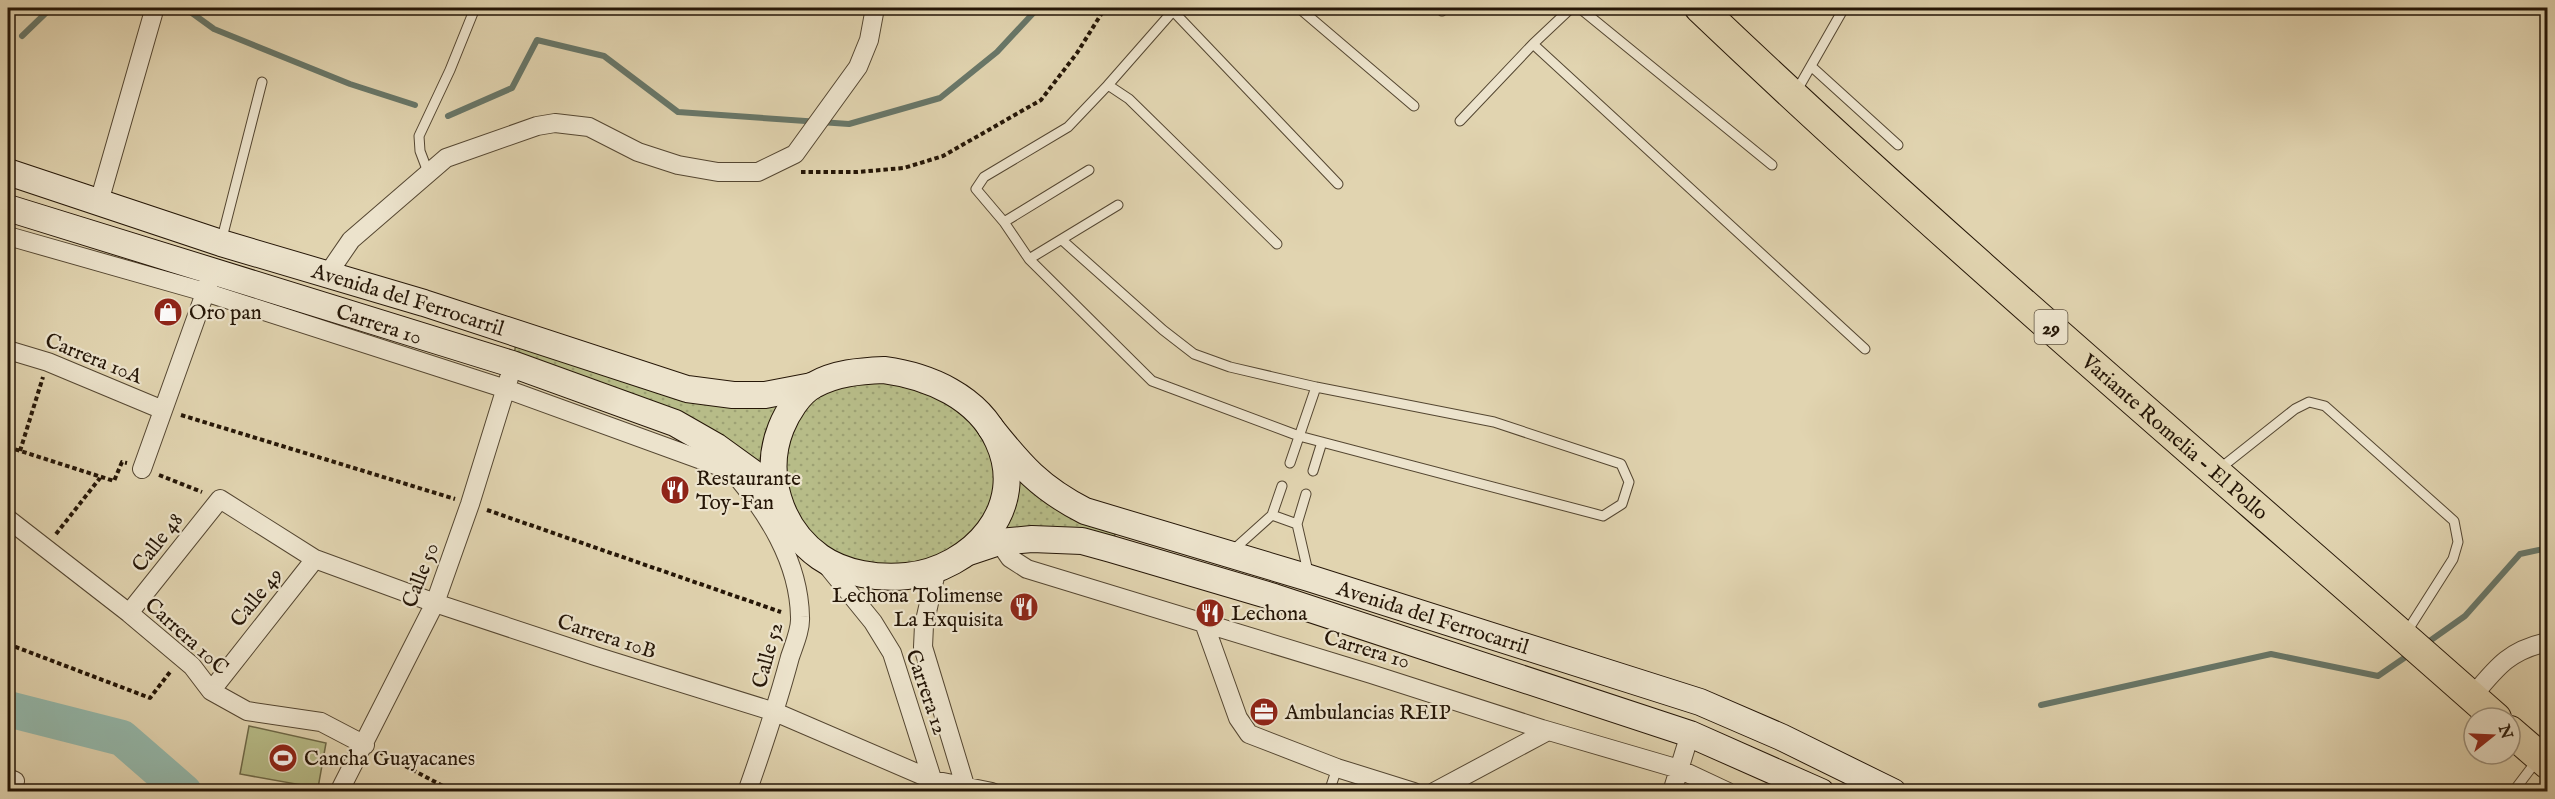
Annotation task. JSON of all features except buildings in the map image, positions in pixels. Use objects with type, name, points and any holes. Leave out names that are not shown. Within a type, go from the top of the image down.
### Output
[{"type":"highway","name":"Variante Romelia - El Pollo","points":[[1700,8],[1794,97],[2215,473],[2414,644],[2482,706]]},
{"type":"highway","points":[[2522,741],[2544,760]]},
{"type":"main road","name":"Avenida del Ferrocarril","points":[[8,172],[221,243],[424,303],[687,389],[733,395],[765,395],[812,386],[835,376],[859,371],[884,370],[909,373],[932,381],[954,393],[973,408],[1024,469],[1062,499],[1085,511],[1118,523],[1309,578],[1700,702],[1790,741],[1893,792]]},
{"type":"main road","name":"Avenida del Ferrocarril","points":[[8,208],[209,282],[513,364],[675,423],[717,447],[764,481],[776,495]]},
{"type":"main road","points":[[812,386],[792,408],[778,436],[773,466],[776,495],[794,529],[820,557],[847,570],[877,576],[908,576],[937,568],[969,552],[989,533],[1001,508],[1005,491],[1004,458],[990,427]]},
{"type":"main road","name":"Avenida del Ferrocarril","points":[[969,552],[999,542],[1058,539],[1111,549],[1274,597],[1690,734],[1821,792]]},
{"type":"street","points":[[327,276],[351,240],[446,158],[537,126],[555,123],[589,127],[638,152],[678,165],[718,172],[758,172],[795,154],[858,68],[869,40],[875,8]]},
{"type":"street","points":[[99,202],[153,14]]},
{"type":"street","name":"Carrera 10","points":[[8,236],[209,282],[732,471]]},
{"type":"street","points":[[142,469],[209,282]]},
{"type":"street","name":"Carrera 10A","points":[[8,350],[48,362],[163,410]]},
{"type":"street","name":"Calle 50","points":[[339,792],[365,745],[435,603],[470,504],[513,364]]},
{"type":"street","name":"Calle 52","points":[[732,471],[754,496],[772,524],[786,554],[796,586],[801,619],[775,712],[747,792]]},
{"type":"street","name":"Carrera 10B","points":[[220,499],[315,559],[435,603],[775,712],[934,786],[992,792]]},
{"type":"street","name":"Calle 48","points":[[129,613],[220,499]]},
{"type":"street","name":"Carrera 10C","points":[[8,519],[182,657],[211,690],[247,711],[321,722],[365,745]]},
{"type":"street","name":"Carrera 10","points":[[999,542],[1010,558],[1027,569],[1371,674],[1548,731],[1679,769],[1728,792]]},
{"type":"street","name":"Carrera 12","points":[[820,557],[873,622],[892,653],[934,786]]},
{"type":"street","name":"Calle 49","points":[[211,690],[315,559]]},
{"type":"street","name":"Carrera 12","points":[[937,568],[924,625],[923,647],[966,789]]},
{"type":"street","points":[[1204,623],[1238,718],[1249,734],[1337,768],[1414,792]]},
{"type":"street","points":[[2472,697],[2502,661],[2525,649],[2547,642]]},
{"type":"street","points":[[1434,792],[1548,731]]},
{"type":"street","points":[[1672,792],[1690,734]]},
{"type":"lane","points":[[428,172],[420,151],[419,136],[450,70],[475,8]]},
{"type":"lane","points":[[1299,8],[1413,106]]},
{"type":"lane","points":[[1794,97],[1844,8]]},
{"type":"lane","points":[[1062,240],[1163,330],[1194,354],[1230,367],[1316,387],[1494,422],[1621,465],[1629,482],[1622,504],[1603,516],[1299,436],[1152,381],[1029,259],[1004,222],[976,189],[984,177],[1068,128],[1174,9],[1338,184]]},
{"type":"lane","points":[[1460,122],[1566,9],[1573,13],[1583,9],[1772,165]]},
{"type":"lane","points":[[1533,44],[1865,349]]},
{"type":"lane","points":[[1812,67],[1898,145]]},
{"type":"lane","points":[[221,243],[262,82]]},
{"type":"lane","points":[[1108,85],[1129,99],[1277,244]]},
{"type":"lane","points":[[1004,222],[1089,170]]},
{"type":"lane","points":[[1029,259],[1118,205]]},
{"type":"lane","points":[[1290,464],[1316,387]]},
{"type":"lane","points":[[2215,473],[2295,409],[2309,402],[2325,406],[2454,521],[2458,542],[2453,559],[2414,644]]},
{"type":"lane","points":[[1313,471],[1322,442]]},
{"type":"lane","points":[[1228,554],[1272,516],[1282,486]]},
{"type":"lane","points":[[1306,494],[1297,524],[1309,578]]},
{"type":"lane","points":[[1272,516],[1297,524]]},
{"type":"lane","points":[[2513,792],[2544,760]]},
{"type":"lane","points":[[1329,792],[1337,768]]},
{"type":"path","points":[[758,172],[857,172],[904,168],[943,156],[1041,100],[1077,53],[1105,8]]},
{"type":"path","points":[[20,451],[48,362]]},
{"type":"path","points":[[8,447],[114,481],[122,462],[220,499]]},
{"type":"path","points":[[44,549],[100,478]]},
{"type":"path","points":[[8,644],[150,698],[182,657]]},
{"type":"path","points":[[365,745],[454,792]]},
{"type":"green space","points":[[517,334],[687,389],[835,376],[932,381],[1024,469],[1118,523],[1111,549],[1082,541],[953,561],[847,570],[717,447],[513,364]]},
{"type":"green space","name":"Cancha Guayacanes","points":[[249,726],[326,743],[318,788],[240,774]]},
{"type":"waterway","points":[[22,36],[51,8]]},
{"type":"waterway","points":[[185,8],[214,29],[350,84],[415,105]]},
{"type":"waterway","points":[[448,116],[512,88],[537,40],[604,56],[678,112],[849,124],[940,98],[997,52],[1038,8]]},
{"type":"waterway","points":[[2424,645],[2465,616],[2520,554],[2548,548]]},
{"type":"waterway","points":[[2041,705],[2271,654],[2378,676],[2410,654]]},
{"type":"waterway","points":[[8,709],[122,738],[184,792]]},
{"type":"place","name":"Oro pan","points":[[168,312]]},
{"type":"place","name":"Restaurante Toy-Fan","points":[[675,490]]},
{"type":"place","name":"Lechona Tolimense La Exquisita","points":[[1024,607]]},
{"type":"place","name":"Lechona","points":[[1210,613]]},
{"type":"place","name":"Ambulancias REIP","points":[[1264,712]]},
{"type":"place","name":"Cancha Guayacanes","points":[[283,758]]}]
